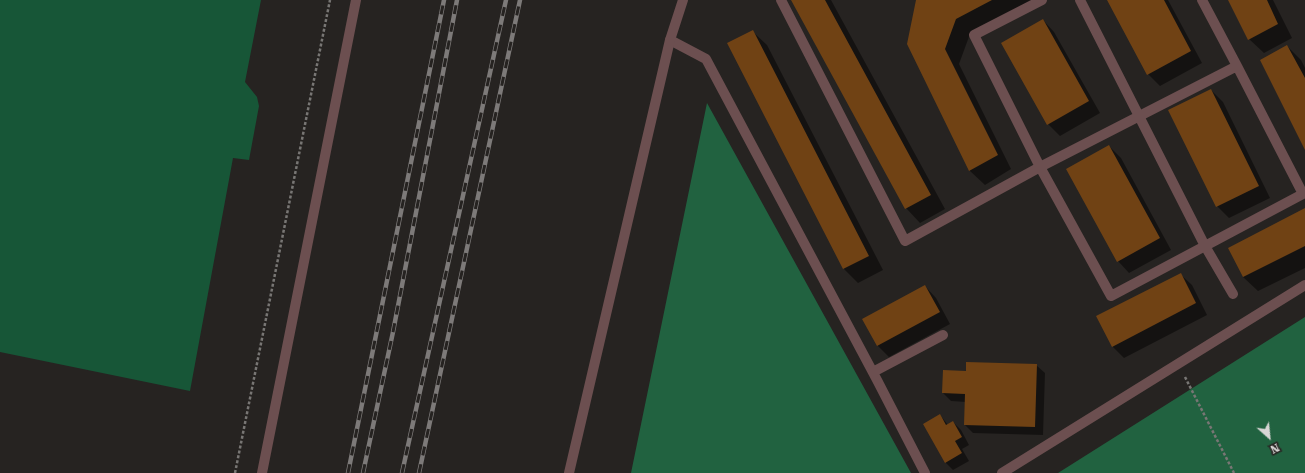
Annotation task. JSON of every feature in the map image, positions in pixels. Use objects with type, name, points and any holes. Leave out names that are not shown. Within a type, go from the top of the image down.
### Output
[{"type":"street","points":[[262,473],[356,0]]},
{"type":"street","points":[[569,473],[670,40],[683,0]]},
{"type":"street","points":[[781,0],[905,241],[1040,167],[1237,66]]},
{"type":"street","points":[[1042,0],[974,35],[1040,167],[1111,296],[1303,194],[1202,0]]},
{"type":"street","points":[[1080,0],[1205,246],[1233,294]]},
{"type":"street","points":[[670,40],[706,59],[873,372],[924,473]]},
{"type":"street","points":[[1002,473],[1305,285]]},
{"type":"street","points":[[873,372],[943,335]]},
{"type":"path","points":[[235,473],[330,0]]},
{"type":"path","points":[[1178,364],[1234,473]]},
{"type":"green space","points":[[0,0],[261,0],[245,82],[257,97],[259,106],[249,160],[233,158],[190,391],[0,352]]},
{"type":"green space","points":[[707,103],[911,473],[631,473]]},
{"type":"green space","points":[[1305,317],[1305,473],[1058,473]]},
{"type":"building","points":[[791,0],[825,0],[931,195],[905,209]]},
{"type":"building","points":[[916,0],[992,0],[956,19],[945,49],[998,155],[969,171],[907,44]]},
{"type":"building","points":[[1107,0],[1164,0],[1191,51],[1147,75]]},
{"type":"building","points":[[1228,0],[1267,0],[1278,24],[1248,40]]},
{"type":"building","points":[[1043,19],[1089,101],[1047,125],[1001,43]]},
{"type":"building","points":[[753,30],[869,256],[843,269],[727,43]]},
{"type":"building","points":[[1287,45],[1305,78],[1305,150],[1260,60]]},
{"type":"building","points":[[1211,89],[1259,186],[1216,207],[1168,110]]},
{"type":"building","points":[[1109,145],[1160,238],[1117,262],[1066,169]]},
{"type":"building","points":[[1305,208],[1305,246],[1243,277],[1228,248]]},
{"type":"building","points":[[1181,273],[1196,303],[1112,347],[1096,316]]},
{"type":"building","points":[[925,285],[940,312],[877,346],[862,319]]},
{"type":"building","points":[[966,362],[1037,364],[1035,427],[964,425],[965,394],[942,393],[943,370],[966,371]]},
{"type":"building","points":[[940,414],[946,425],[953,421],[962,437],[955,441],[962,453],[945,463],[923,424]]},
{"type":"railway","points":[[348,473],[444,0]]},
{"type":"railway","points":[[363,473],[393,332],[457,0]]},
{"type":"railway","points":[[402,473],[506,0]]},
{"type":"railway","points":[[419,473],[520,0]]}]
